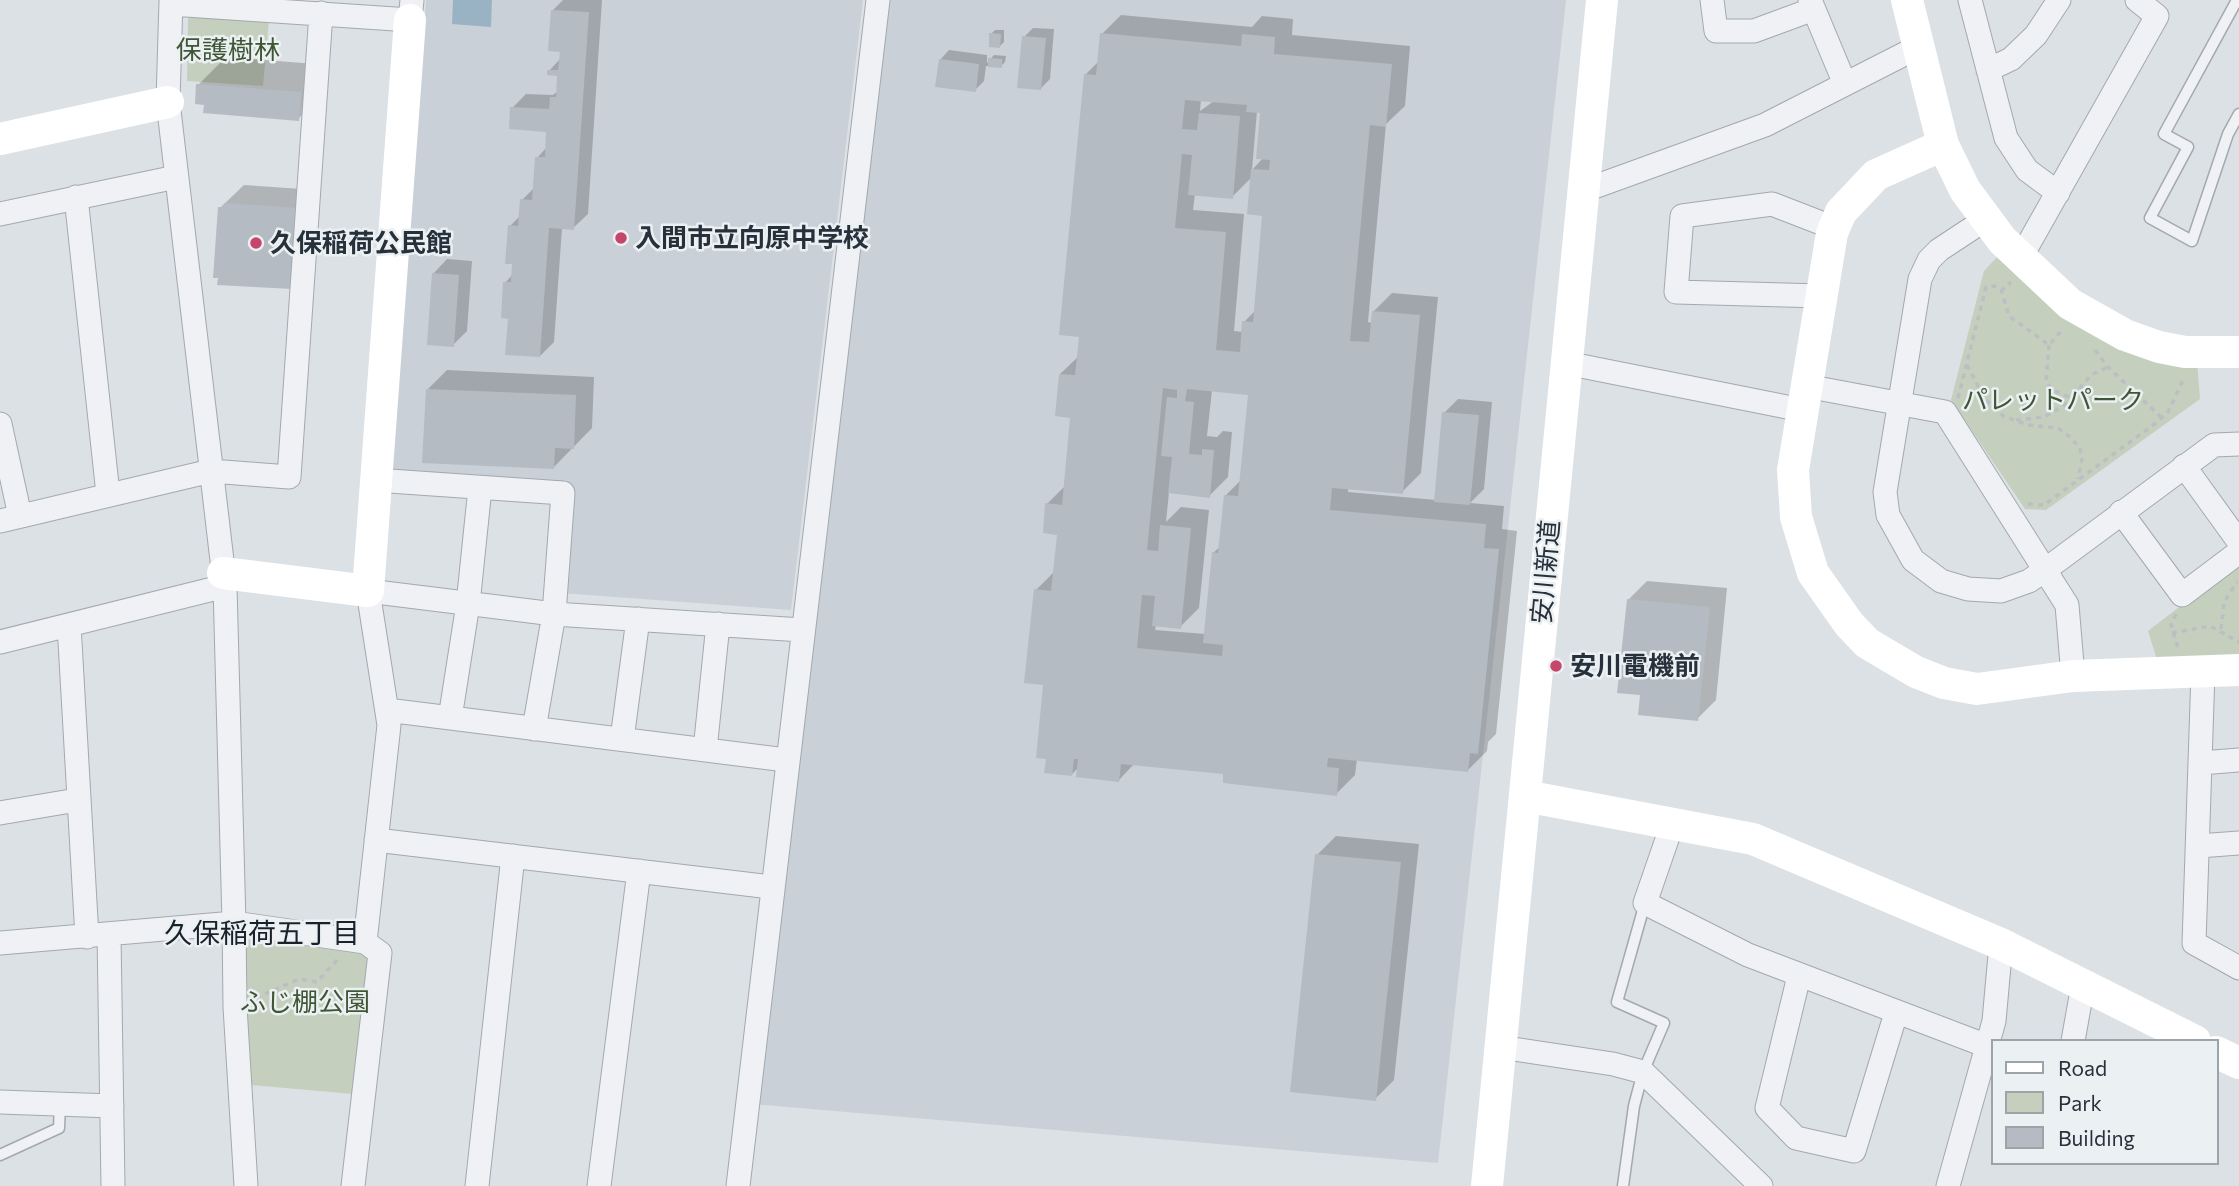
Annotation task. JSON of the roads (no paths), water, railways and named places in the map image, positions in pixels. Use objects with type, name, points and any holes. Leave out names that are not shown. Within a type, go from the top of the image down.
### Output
[{"type":"street","points":[[738,1186],[771,887],[878,0]]},
{"type":"street","name":"安川新道","points":[[1487,1186],[1602,0]]},
{"type":"street","points":[[1712,0],[1716,31],[1754,31],[1811,5],[1845,84]]},
{"type":"street","points":[[1907,0],[1943,145],[1965,190],[2070,322],[2125,335],[2159,347],[2188,352],[2239,352]]},
{"type":"street","points":[[1970,0],[2006,138],[2026,170],[2058,193]]},
{"type":"street","points":[[1989,70],[2011,59],[2028,43],[2059,0]]},
{"type":"street","points":[[2025,263],[2058,193],[2157,16],[2137,0]]},
{"type":"street","points":[[246,1186],[235,1007],[224,580],[169,102],[171,2],[321,13],[411,10],[368,591],[389,724],[361,941]]},
{"type":"street","points":[[0,424],[10,519],[211,471],[289,477],[321,13]]},
{"type":"street","points":[[1583,191],[1765,125],[1918,47]]},
{"type":"street","points":[[0,139],[169,102]]},
{"type":"street","points":[[1943,145],[1876,175],[1842,212],[1834,228],[1793,471],[1796,517],[1813,573],[1829,598],[1867,643],[1916,673],[1944,683],[1977,689],[2073,676],[2239,670]]},
{"type":"street","points":[[0,214],[176,177]]},
{"type":"street","points":[[76,197],[108,495]]},
{"type":"street","points":[[1821,296],[1676,292],[1682,216],[1772,204],[1834,228]]},
{"type":"street","points":[[1986,219],[1939,250],[1929,260],[1920,279],[1885,492],[1888,515],[1913,560],[1941,581],[1968,589],[2001,591],[2029,581],[2214,445],[2239,444]]},
{"type":"street","points":[[1566,363],[1804,398],[1899,401],[1945,412],[2067,605],[2073,676]]},
{"type":"street","points":[[2184,466],[2239,542]]},
{"type":"street","points":[[375,480],[563,493],[554,614],[534,729]]},
{"type":"street","points":[[450,718],[468,604],[480,488]]},
{"type":"street","points":[[2121,512],[2182,595],[2239,552]]},
{"type":"street","points":[[0,642],[224,580],[368,591],[554,614],[802,630]]},
{"type":"street","points":[[622,739],[638,619]]},
{"type":"street","points":[[705,750],[718,624]]},
{"type":"street","points":[[69,625],[77,800],[98,936],[112,1106],[113,1186]]},
{"type":"street","points":[[2200,672],[2201,763],[2194,943],[2238,967]]},
{"type":"street","points":[[387,710],[786,760]]},
{"type":"street","points":[[2201,763],[2239,760]]},
{"type":"street","points":[[1525,796],[1753,839],[2001,944],[2180,1037]]},
{"type":"street","points":[[0,813],[77,800]]},
{"type":"street","points":[[1673,822],[1645,903],[1748,955],[1987,1046]]},
{"type":"street","points":[[376,840],[771,887]]},
{"type":"street","points":[[2199,846],[2239,843]]},
{"type":"street","points":[[477,1186],[513,856]]},
{"type":"street","points":[[599,1186],[639,871]]},
{"type":"street","points":[[0,943],[234,923],[361,941],[380,953],[353,1186]]},
{"type":"street","points":[[1948,1186],[1994,1021],[2001,944]]},
{"type":"street","points":[[1799,976],[1768,1108],[1796,1138],[1854,1152],[1896,1013]]},
{"type":"street","points":[[2073,1039],[2083,985]]},
{"type":"street","points":[[1500,1047],[1613,1064],[1643,1072],[1761,1186]]},
{"type":"street","points":[[2218,1053],[2239,1063]]},
{"type":"street","points":[[0,1102],[112,1106]]},
{"type":"lane","points":[[2238,0],[2165,134],[2188,148],[2150,218],[2192,241],[2228,134],[2239,114]]},
{"type":"lane","points":[[1623,1186],[1629,1132],[1643,1072],[1664,1023],[1617,1002],[1645,903]]},
{"type":"lane","points":[[0,1155],[59,1128],[60,1104]]},
{"type":"water","points":[[453,0],[492,0],[491,27],[452,24]]},
{"type":"place","name":"入間市立向原中学校","points":[[621,238]]},
{"type":"place","name":"久保稲荷公民館","points":[[256,243]]},
{"type":"place","name":"安川電機前","points":[[1556,666]]},
{"type":"district","name":"久保稲荷五丁目","points":[[262,934]]},
{"type":"park label","name":"保護樹林","points":[[228,50]]},
{"type":"park label","name":"パレットパーク","points":[[2053,400]]},
{"type":"park label","name":"ふじ棚公園","points":[[305,1002]]}]
